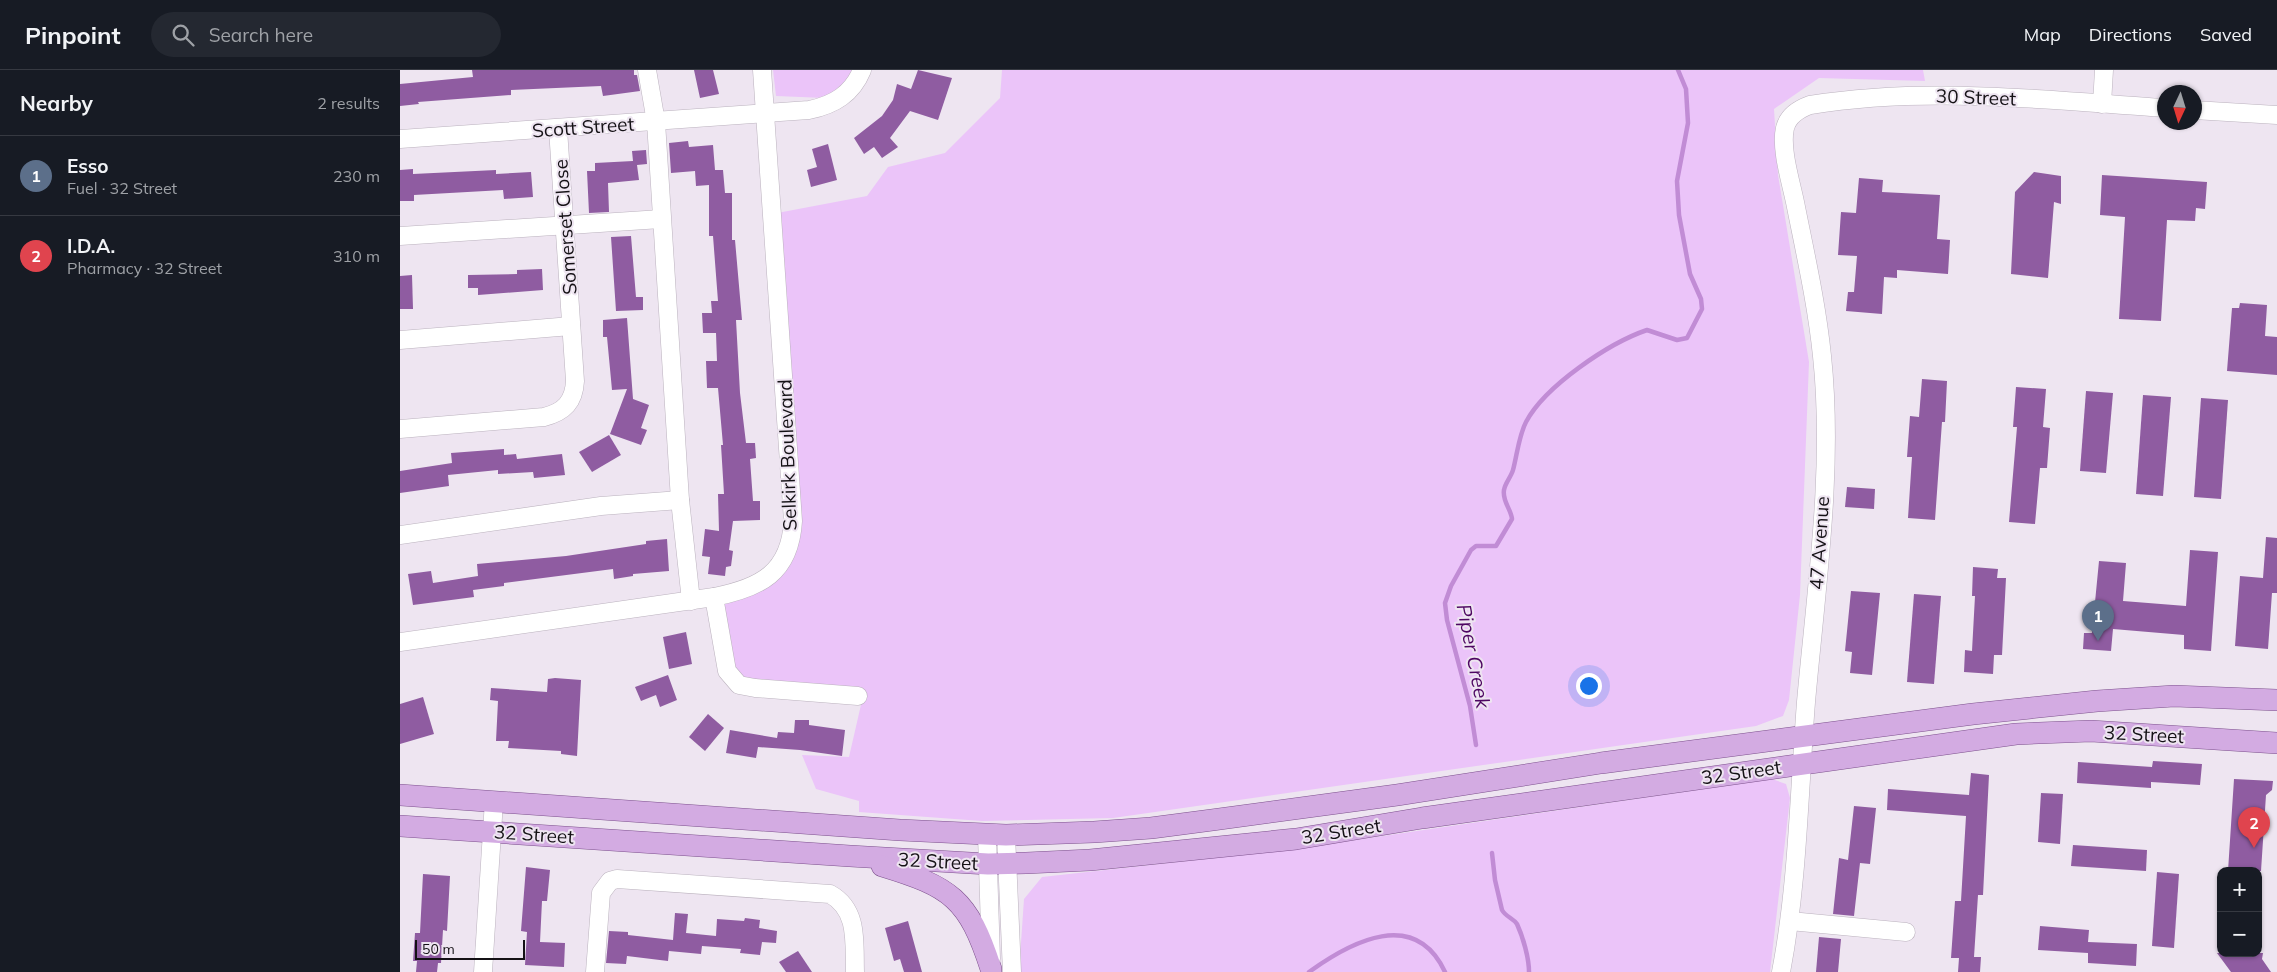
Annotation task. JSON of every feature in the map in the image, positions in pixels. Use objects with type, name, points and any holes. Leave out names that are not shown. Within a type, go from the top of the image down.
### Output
[{"type":"main road","name":"32 Street","points":[[400,795],[997,835],[1094,832],[1151,828],[1397,795],[1611,762],[1973,714],[2097,701],[2174,696],[2277,700]]},
{"type":"main road","points":[[2216,738],[2242,731],[2277,729]]},
{"type":"main road","name":"32 Street","points":[[400,826],[998,864],[1090,860],[1296,839],[1422,818],[2016,734],[2056,731],[2100,731],[2277,743]]},
{"type":"main road","points":[[850,856],[918,877],[954,898],[975,924],[998,971]]},
{"type":"street","points":[[647,70],[656,122],[680,500],[691,601]]},
{"type":"street","name":"Selkirk Boulevard","points":[[400,642],[691,601],[741,592],[769,578],[785,555],[793,533],[789,434],[762,70]]},
{"type":"street","name":"Scott Street","points":[[400,139],[809,110],[833,103],[851,89],[862,70]]},
{"type":"street","points":[[2102,104],[2104,70]]},
{"type":"street","name":"30 Street","points":[[1791,117],[1802,108],[1810,105],[1907,96],[1972,95],[2157,108]]},
{"type":"street","points":[[2202,110],[2277,115]]},
{"type":"street","name":"47 Avenue","points":[[1781,972],[1790,921],[1821,528],[1826,406],[1818,319],[1784,143],[1785,129],[1791,117]]},
{"type":"street","name":"Somerset Close","points":[[400,429],[544,417],[559,412],[572,400],[574,391],[571,326],[558,129]]},
{"type":"street","points":[[400,236],[661,219]]},
{"type":"street","points":[[400,340],[571,326]]},
{"type":"street","points":[[400,535],[601,506],[680,500]]},
{"type":"street","points":[[714,597],[726,666],[731,676],[739,685],[755,688],[858,696]]},
{"type":"street","points":[[483,972],[494,801]]},
{"type":"street","points":[[997,835],[998,971]]},
{"type":"street","points":[[595,972],[601,893],[610,881],[617,879],[830,894],[846,905],[851,915],[855,972]]},
{"type":"street","points":[[1790,921],[1906,932]]},
{"type":"shaded area","points":[[773,70],[852,70],[851,78],[825,98],[776,96]]},
{"type":"shaded area","points":[[1002,70],[1923,70],[1925,81],[1819,78],[1774,109],[1778,175],[1809,362],[1800,595],[1789,700],[1783,716],[1756,726],[1113,818],[982,821],[859,812],[859,801],[816,789],[802,755],[849,757],[863,696],[739,685],[714,597],[741,592],[790,545],[772,214],[867,196],[888,167],[945,153],[1000,98]]},
{"type":"shaded area","points":[[1772,779],[1786,784],[1790,798],[1770,972],[1019,972],[1024,899],[1042,877],[1294,849]]},
{"type":"building","points":[[472,70],[634,70],[634,75],[637,75],[640,91],[603,96],[601,86],[511,90],[511,95],[418,102],[419,104],[400,106],[400,84],[473,77]]},
{"type":"building","points":[[694,70],[713,70],[719,94],[700,98]]},
{"type":"building","points":[[918,70],[952,78],[938,120],[910,111],[890,138],[898,147],[882,158],[874,147],[864,154],[854,138],[882,116],[893,100],[897,84],[911,89]]},
{"type":"building","points":[[688,141],[689,147],[713,145],[715,170],[723,170],[725,193],[732,193],[732,240],[735,240],[742,320],[736,320],[740,393],[746,443],[755,443],[756,458],[750,459],[753,501],[760,501],[760,520],[733,521],[729,550],[733,551],[731,566],[726,567],[725,576],[708,574],[710,557],[702,556],[705,529],[719,531],[718,494],[724,494],[721,445],[723,445],[718,388],[707,388],[706,361],[717,361],[716,333],[703,333],[702,313],[712,313],[711,301],[718,301],[713,236],[709,236],[709,185],[696,186],[695,171],[671,173],[669,143]]},
{"type":"building","points":[[828,144],[837,180],[811,187],[807,170],[817,167],[812,149]]},
{"type":"building","points":[[646,150],[647,164],[637,165],[639,180],[608,183],[609,212],[589,213],[587,171],[595,171],[595,163],[633,161],[632,151]]},
{"type":"building","points":[[413,169],[413,174],[496,170],[496,174],[531,172],[533,197],[504,199],[503,190],[414,195],[414,201],[400,201],[400,170]]},
{"type":"building","points":[[2034,172],[2061,176],[2061,204],[2054,202],[2048,278],[2011,274],[2015,192]]},
{"type":"building","points":[[2102,175],[2207,182],[2205,209],[2196,208],[2195,221],[2167,220],[2161,321],[2119,319],[2125,217],[2100,215]]},
{"type":"building","points":[[1859,178],[1883,180],[1882,192],[1940,195],[1937,239],[1950,240],[1948,274],[1897,270],[1897,278],[1884,277],[1882,314],[1846,311],[1848,292],[1854,292],[1857,256],[1838,255],[1841,212],[1856,213]]},
{"type":"building","points":[[631,236],[636,297],[643,297],[643,310],[616,311],[611,237]]},
{"type":"building","points":[[542,269],[543,290],[478,295],[478,288],[468,288],[468,275],[517,274],[517,270]]},
{"type":"building","points":[[412,275],[413,309],[400,309],[400,276]]},
{"type":"building","points":[[2240,303],[2267,305],[2265,336],[2277,337],[2277,375],[2227,371],[2232,308],[2239,308]]},
{"type":"building","points":[[627,318],[633,399],[649,405],[641,428],[647,430],[641,445],[610,434],[627,389],[612,390],[607,337],[603,337],[603,320]]},
{"type":"building","points":[[1922,379],[1947,381],[1945,422],[1942,422],[1935,520],[1908,518],[1912,457],[1907,457],[1910,416],[1919,417]]},
{"type":"building","points":[[2016,387],[2046,389],[2043,427],[2050,428],[2047,468],[2040,468],[2035,524],[2009,522],[2017,427],[2013,427]]},
{"type":"building","points":[[2086,391],[2113,393],[2106,473],[2080,471]]},
{"type":"building","points":[[2143,395],[2171,397],[2163,496],[2136,494]]},
{"type":"building","points":[[2201,398],[2228,400],[2221,499],[2194,497]]},
{"type":"building","points":[[609,435],[621,455],[592,472],[579,452]]},
{"type":"building","points":[[504,449],[504,455],[516,454],[517,459],[562,454],[565,475],[534,478],[533,472],[498,474],[498,470],[448,475],[449,486],[400,493],[400,471],[452,463],[451,453]]},
{"type":"building","points":[[1847,487],[1875,489],[1874,509],[1845,507]]},
{"type":"building","points":[[2266,537],[2277,538],[2277,593],[2272,593],[2268,649],[2235,646],[2240,576],[2263,578]]},
{"type":"building","points":[[667,539],[669,571],[633,574],[633,576],[614,579],[613,569],[504,583],[504,586],[473,590],[474,597],[413,605],[408,574],[431,571],[433,583],[478,576],[477,564],[566,556],[646,544],[646,541]]},
{"type":"building","points":[[2190,550],[2218,552],[2211,651],[2184,649],[2184,635],[2113,629],[2111,651],[2083,649],[2084,633],[2092,633],[2099,561],[2126,563],[2123,601],[2186,606]]},
{"type":"building","points":[[1973,567],[1998,569],[1997,578],[2006,578],[2002,655],[1994,655],[1993,674],[1964,672],[1965,650],[1972,651],[1975,596],[1972,596]]},
{"type":"building","points":[[1851,591],[1880,593],[1872,675],[1850,673],[1852,652],[1845,651]]},
{"type":"building","points":[[1914,594],[1941,596],[1934,684],[1907,682]]},
{"type":"building","points":[[686,632],[692,664],[669,669],[663,637]]},
{"type":"building","points":[[668,675],[677,700],[660,707],[656,695],[641,701],[635,687]]},
{"type":"building","points":[[548,679],[581,680],[577,756],[561,754],[561,751],[508,748],[509,741],[496,741],[498,701],[490,700],[491,688],[547,692]]},
{"type":"building","points":[[423,697],[434,734],[400,744],[400,704]]},
{"type":"building","points":[[708,714],[724,728],[705,751],[689,737]]},
{"type":"building","points":[[795,720],[809,720],[809,725],[845,730],[842,756],[758,747],[756,758],[726,753],[730,730],[777,738],[778,732],[794,733]]},
{"type":"building","points":[[2153,761],[2202,764],[2200,785],[2151,782],[2151,788],[2077,783],[2078,762],[2152,767]]},
{"type":"building","points":[[1971,773],[1989,775],[1983,895],[1978,895],[1974,957],[1981,957],[1980,972],[1958,972],[1959,958],[1951,958],[1955,901],[1961,901],[1966,816],[1887,810],[1888,789],[1969,795]]},
{"type":"building","points":[[2234,779],[2273,781],[2272,790],[2266,795],[2261,867],[2228,867]]},
{"type":"building","points":[[2041,793],[2063,794],[2060,844],[2038,842]]},
{"type":"building","points":[[1854,806],[1876,808],[1870,864],[1860,863],[1854,916],[1833,914],[1839,858],[1848,860]]},
{"type":"building","points":[[2073,845],[2147,850],[2146,871],[2071,866]]},
{"type":"building","points":[[526,867],[550,870],[547,901],[542,901],[540,942],[565,943],[564,967],[525,965],[527,932],[521,931]]},
{"type":"building","points":[[2157,872],[2179,874],[2174,948],[2152,946]]},
{"type":"building","points":[[423,874],[450,876],[447,931],[443,930],[441,963],[438,963],[437,972],[416,972],[417,961],[413,961],[415,933],[420,933]]},
{"type":"building","points":[[675,913],[688,914],[686,933],[716,936],[717,919],[744,921],[745,918],[760,920],[759,928],[777,931],[776,943],[762,942],[760,955],[740,953],[741,949],[702,946],[701,954],[669,951],[668,961],[627,956],[626,964],[606,963],[609,931],[628,932],[628,935],[673,940]]},
{"type":"building","points":[[908,921],[922,972],[904,972],[900,959],[894,961],[885,928]]},
{"type":"building","points":[[2040,926],[2089,930],[2088,942],[2137,944],[2136,966],[2088,963],[2088,953],[2038,950]]},
{"type":"building","points":[[1819,937],[1841,939],[1838,972],[1816,972]]},
{"type":"building","points":[[798,951],[812,972],[786,972],[779,962]]},
{"type":"building","points":[[2263,953],[2262,959],[2271,972],[2231,972],[2220,957],[2262,957]]},
{"type":"waterway","name":"Piper Creek","points":[[1476,745],[1470,706],[1447,620],[1445,603],[1451,586],[1471,550],[1476,546],[1496,546],[1512,519],[1504,498],[1504,490],[1513,470],[1526,422],[1535,408],[1548,394],[1579,367],[1597,355],[1647,330],[1677,340],[1687,338],[1702,309],[1701,299],[1690,274],[1679,215],[1677,181],[1688,123],[1686,89],[1678,70]]},
{"type":"waterway","name":"Piper Creek","points":[[1492,853],[1495,880],[1502,910],[1517,924],[1525,948],[1529,972]]},
{"type":"waterway","name":"Piper Creek","points":[[1309,972],[1344,950],[1382,936],[1400,936],[1417,941],[1432,952],[1445,972]]},
{"type":"place","name":"Esso","points":[[2098,641]]},
{"type":"place","name":"I.D.A.","points":[[2254,848]]}]
